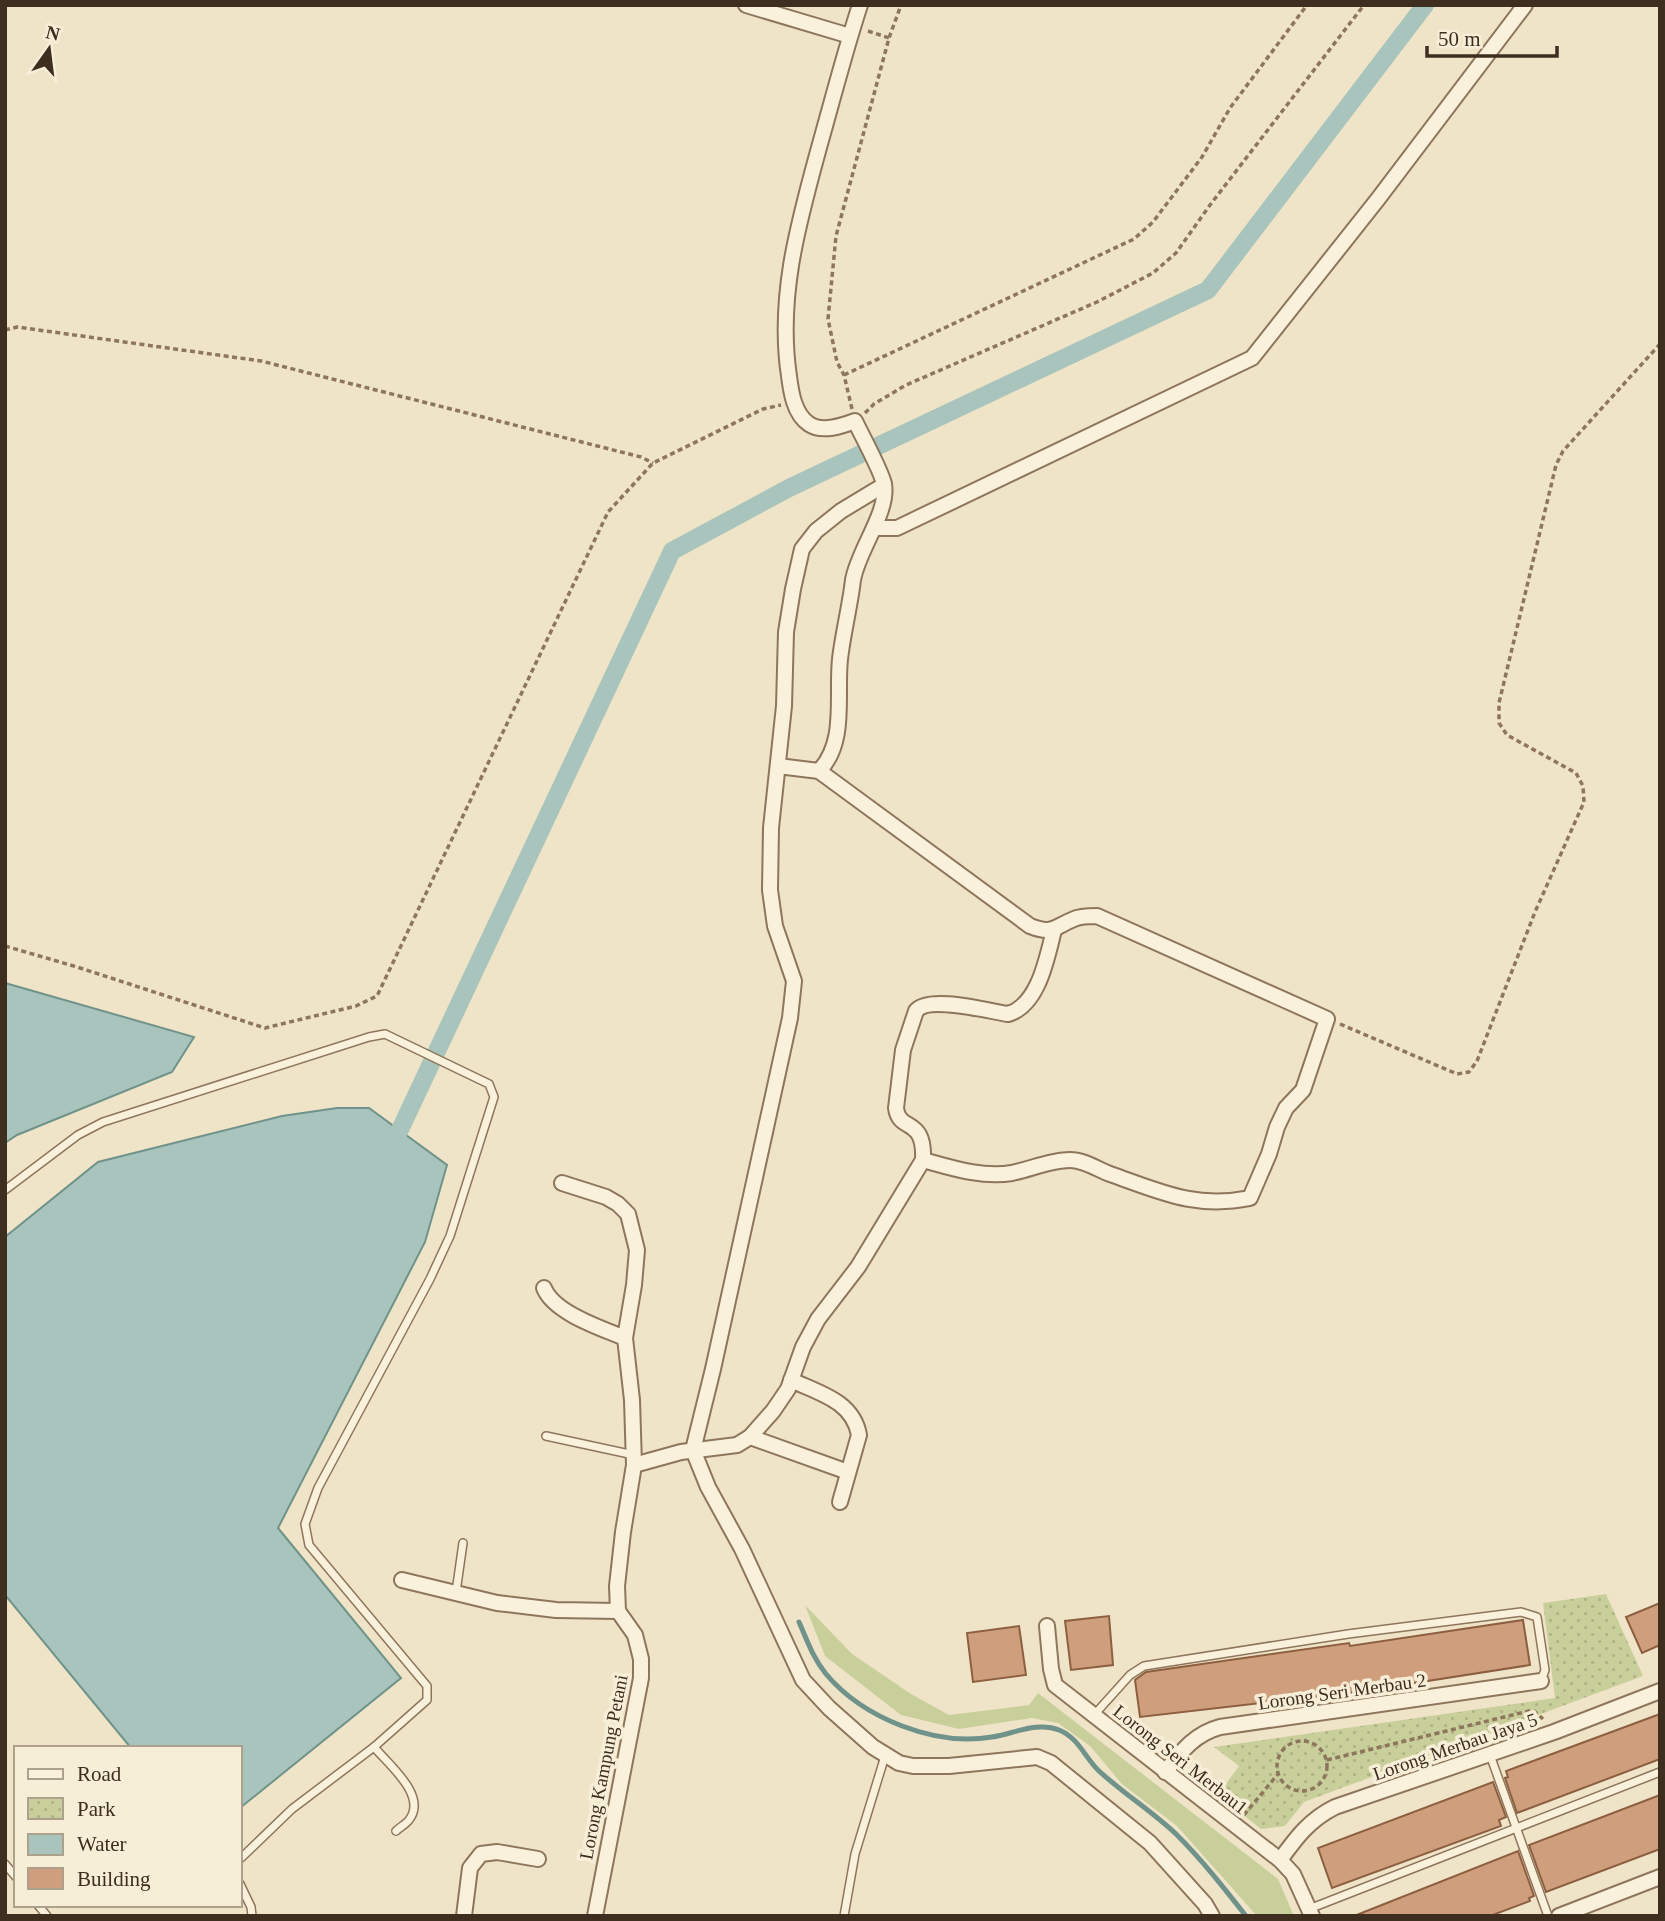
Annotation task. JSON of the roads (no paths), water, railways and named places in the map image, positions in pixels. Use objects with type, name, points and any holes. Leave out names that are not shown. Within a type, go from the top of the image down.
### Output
[{"type":"street","points":[[746,5],[852,31]]},
{"type":"street","points":[[819,771],[835,748],[840,658],[854,573],[880,510],[882,480],[857,426],[819,428],[810,425],[800,415],[794,402],[784,346],[786,292],[793,247],[860,5]]},
{"type":"street","points":[[874,528],[897,528],[1252,358],[1378,199],[1525,5]]},
{"type":"street","points":[[882,480],[816,531],[802,549],[786,632],[784,706],[771,828],[771,890],[775,926],[794,981],[790,1018],[693,1450],[708,1487],[742,1549],[803,1680],[829,1708],[885,1756],[899,1763],[913,1766],[949,1766],[1037,1758],[1051,1763],[1150,1843],[1205,1904],[1212,1916]]},
{"type":"street","points":[[778,766],[819,771],[1030,926],[1041,930],[1054,930],[1076,917],[1097,916],[1327,1019],[1303,1090],[1286,1108],[1250,1198],[1209,1203],[1183,1199],[1070,1160],[1010,1173],[986,1175],[922,1160]]},
{"type":"street","points":[[634,1460],[737,1445],[750,1437],[773,1411],[788,1389],[803,1347],[818,1318],[858,1266],[922,1160],[921,1134],[897,1116],[903,1050],[916,1011],[919,1006],[932,1003],[1008,1014],[1019,1009],[1034,992],[1054,930]]},
{"type":"street","points":[[402,1580],[497,1603],[556,1611],[618,1611],[619,1564],[634,1460],[632,1400],[625,1338],[637,1250],[628,1214],[618,1204],[606,1197],[562,1184]]},
{"type":"street","points":[[544,1288],[553,1303],[625,1338]]},
{"type":"street","points":[[791,1380],[828,1397],[853,1415],[859,1435],[840,1502]]},
{"type":"street","points":[[750,1437],[848,1472]]},
{"type":"street","name":"Lorong Kampung Petani","points":[[594,1916],[641,1678],[641,1659],[635,1635],[618,1611]]},
{"type":"street","name":"Lorong Seri Merbau1","points":[[1048,1626],[1055,1685],[1280,1860],[1293,1874],[1310,1912]]},
{"type":"street","name":"Lorong Seri Merbau 2","points":[[1165,1772],[1189,1742],[1206,1731],[1220,1727],[1541,1681]]},
{"type":"street","name":"Lorong Merbau Jaya 5","points":[[1280,1860],[1305,1826],[1318,1815],[1335,1807],[1554,1732],[1660,1690]]},
{"type":"street","points":[[464,1916],[470,1868],[481,1854],[497,1852],[538,1859]]},
{"type":"street","points":[[1559,1916],[1658,1882]]},
{"type":"lane","points":[[5,1190],[78,1135],[103,1122],[369,1037],[385,1034],[489,1084],[494,1097],[450,1236],[430,1279],[318,1488],[305,1524],[309,1545],[427,1686],[427,1700],[374,1747],[292,1809],[242,1857]]},
{"type":"lane","points":[[546,1437],[634,1460]]},
{"type":"lane","points":[[456,1592],[463,1543]]},
{"type":"lane","points":[[1094,1716],[1130,1675],[1144,1666],[1348,1634],[1521,1612],[1537,1617],[1545,1670],[1541,1681]]},
{"type":"lane","points":[[374,1747],[413,1793],[415,1807],[409,1820],[396,1831]]},
{"type":"lane","points":[[1490,1755],[1548,1916]]},
{"type":"lane","points":[[844,1916],[855,1854],[885,1756]]},
{"type":"lane","points":[[1310,1912],[1660,1772]]},
{"type":"lane","points":[[242,1888],[251,1907],[252,1916]]},
{"type":"water","points":[[5,983],[194,1037],[172,1072],[17,1135],[5,1143]]},
{"type":"water","points":[[337,1108],[369,1108],[447,1165],[425,1242],[278,1528],[401,1678],[242,1806],[242,1746],[129,1746],[5,1595],[5,1237],[98,1162],[282,1116]]},
{"type":"waterway","points":[[390,1151],[672,551],[789,488],[1208,290],[1425,5]]},
{"type":"waterway","points":[[799,1622],[817,1662],[841,1690],[880,1716],[902,1726],[947,1738],[992,1737],[1042,1727],[1066,1734],[1077,1743],[1099,1771],[1177,1835],[1246,1916]]}]
